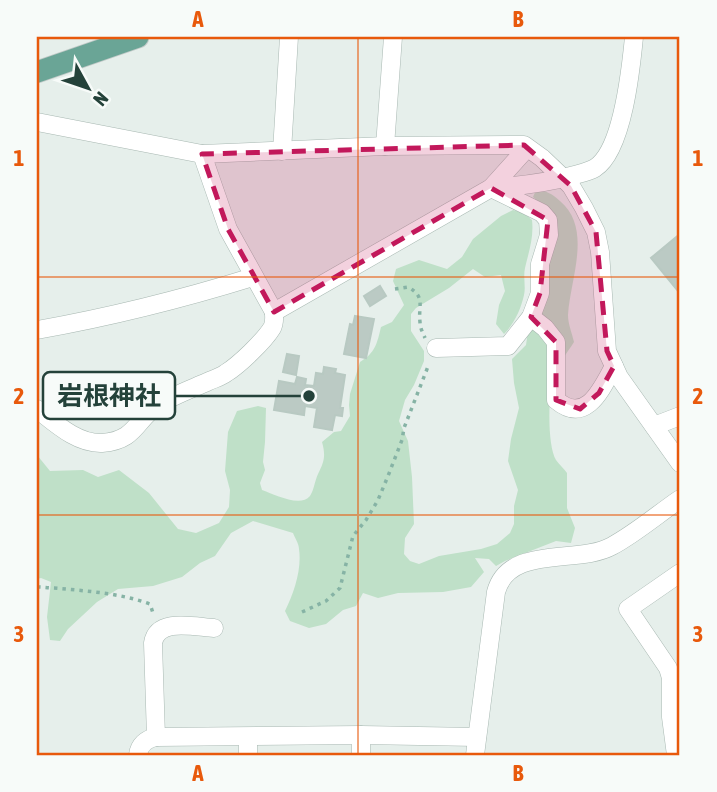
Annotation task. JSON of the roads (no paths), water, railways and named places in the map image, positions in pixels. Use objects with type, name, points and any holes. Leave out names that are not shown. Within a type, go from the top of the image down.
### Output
[{"type":"main road","points":[[37,72],[138,37]]},
{"type":"street","points":[[282,151],[289,37]]},
{"type":"street","points":[[385,146],[393,37]]},
{"type":"street","points":[[491,188],[530,185],[598,167],[621,124],[634,37]]},
{"type":"street","points":[[37,122],[202,154],[385,146],[524,145],[571,186],[596,232],[600,252],[607,351],[619,377],[680,463]]},
{"type":"street","points":[[274,312],[491,188],[527,148]]},
{"type":"street","points":[[37,409],[72,435],[85,441],[113,442],[133,432],[157,406],[225,374],[254,349],[272,328],[275,321],[274,312],[228,229],[202,154]]},
{"type":"street","points":[[436,348],[508,346],[531,317],[540,293],[540,264],[549,234],[548,220],[542,213],[491,188]]},
{"type":"street","points":[[37,330],[193,296],[253,277]]},
{"type":"street","points":[[531,317],[545,328],[556,342],[556,400],[564,406],[580,410],[599,393],[614,366]]},
{"type":"street","points":[[654,426],[680,416]]},
{"type":"street","points":[[475,755],[496,592],[501,577],[525,562],[610,547],[680,499]]},
{"type":"street","points":[[676,755],[668,668],[628,609],[680,573]]},
{"type":"street","points":[[156,737],[154,636],[163,628],[173,626],[214,628]]},
{"type":"street","points":[[138,755],[138,750],[145,741],[156,737],[248,746],[361,735],[477,737]]},
{"type":"street","points":[[361,735],[361,755]]},
{"type":"place","name":"岩根神社","points":[[309,396]]}]
